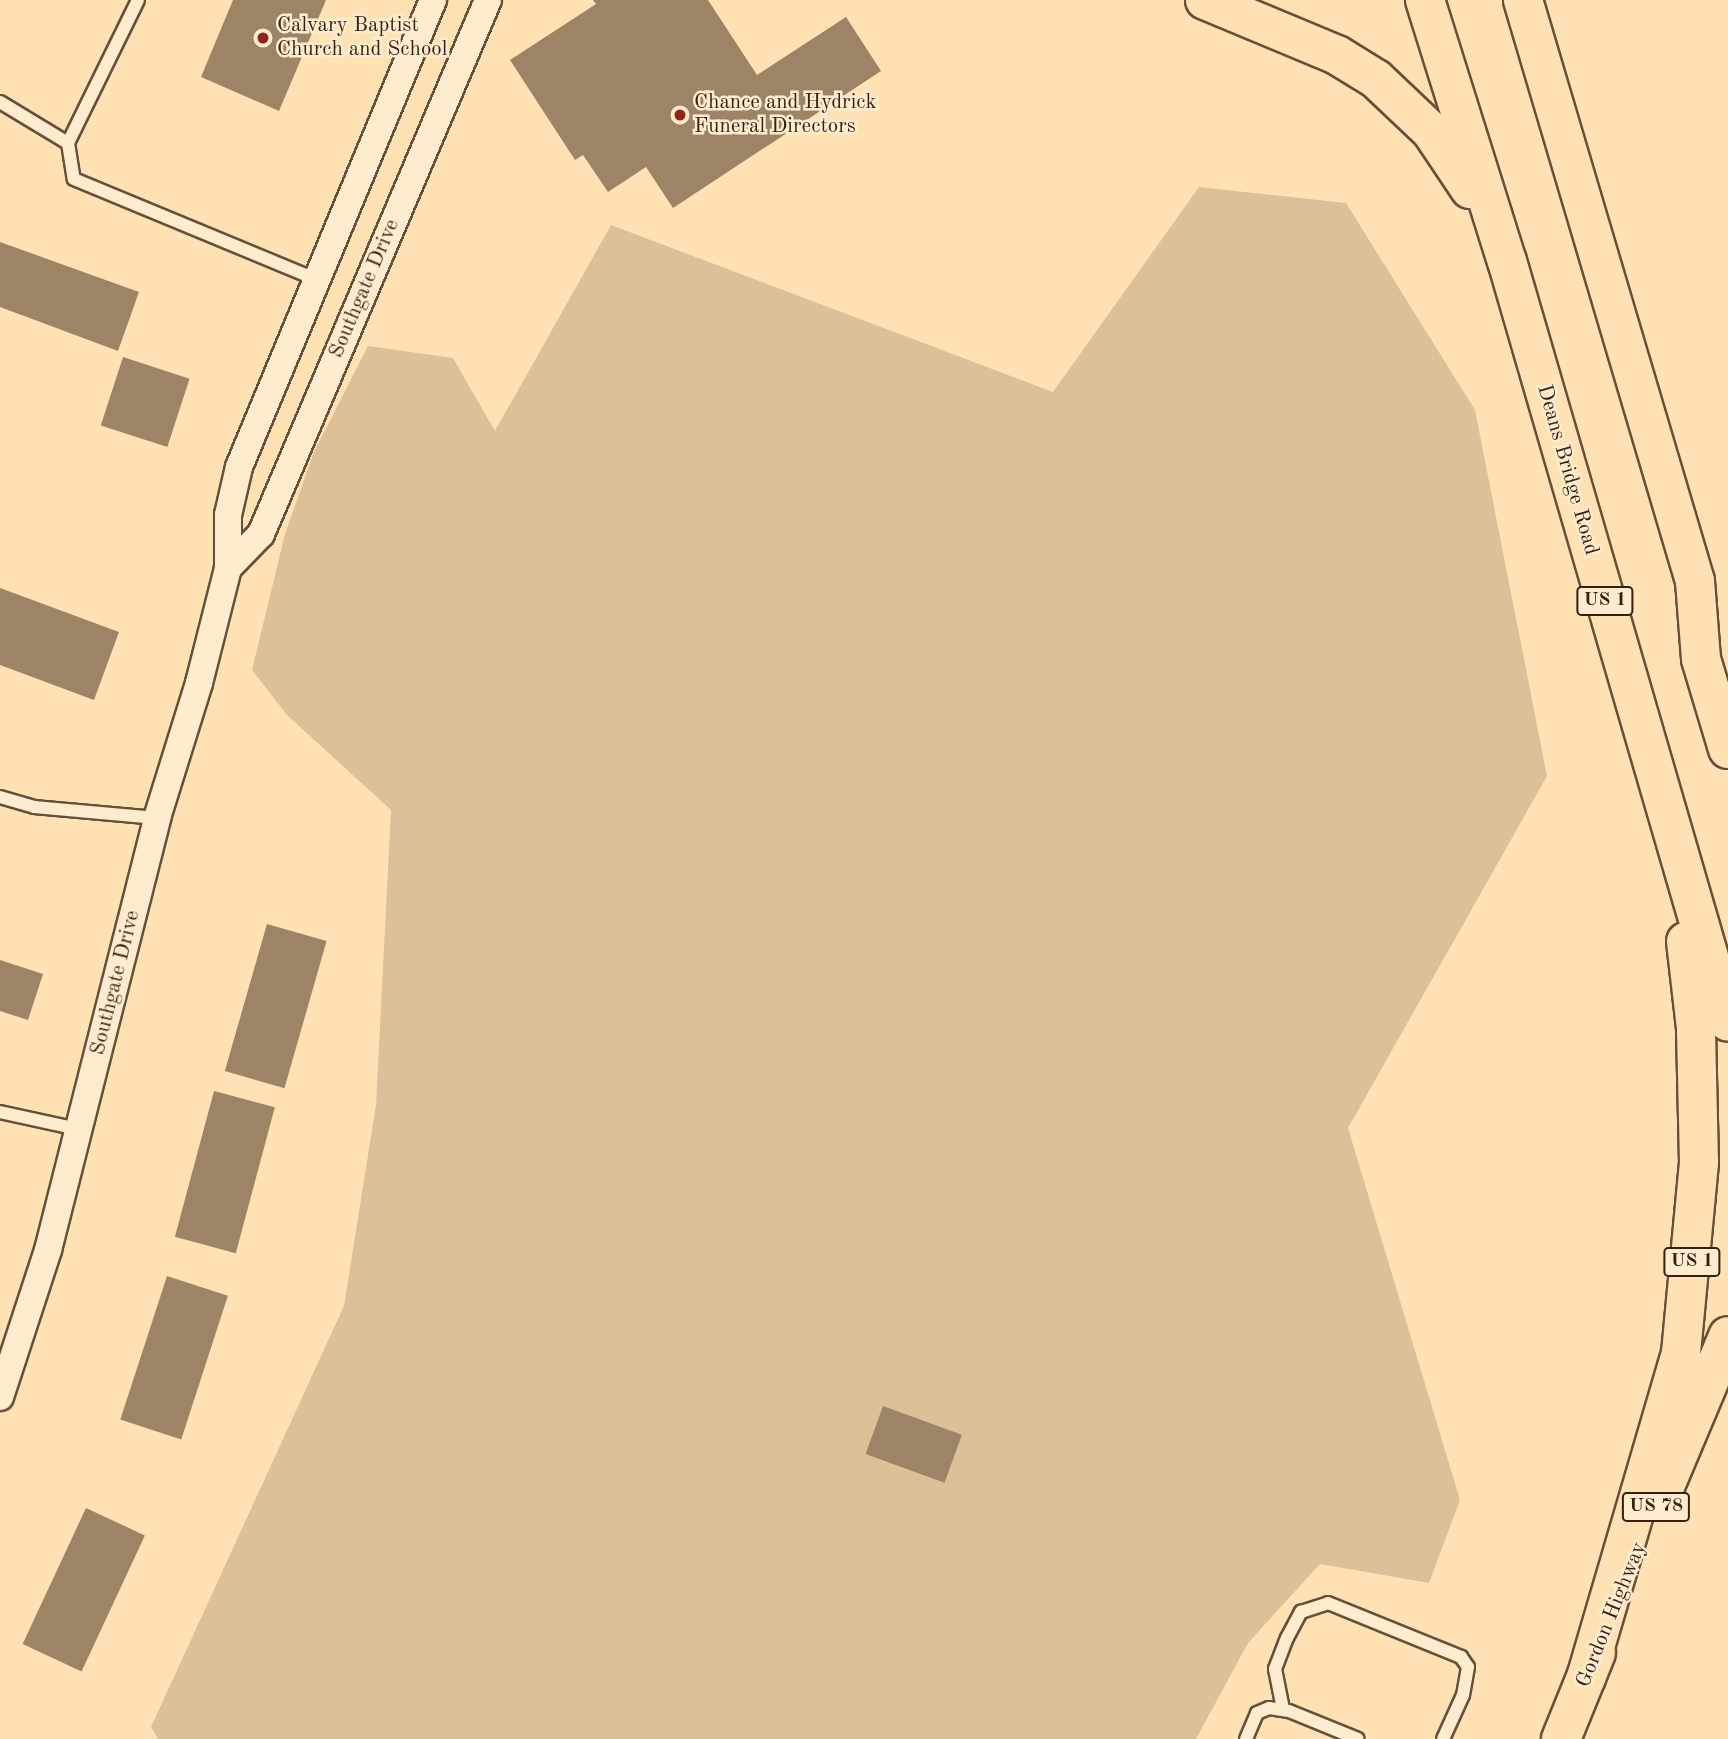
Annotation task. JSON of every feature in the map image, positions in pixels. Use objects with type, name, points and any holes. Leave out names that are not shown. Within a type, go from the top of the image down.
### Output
[{"type":"highway","name":"Deans Bridge Road","points":[[1425,0],[1503,248],[1728,1022]]},
{"type":"highway","points":[[1523,0],[1695,581],[1701,659],[1728,750]]},
{"type":"highway","points":[[1220,3],[1337,55],[1376,79],[1431,131],[1503,248]]},
{"type":"highway","name":"US 1","points":[[1586,1678],[1681,1353],[1690,1276],[1699,1100],[1696,1028],[1674,833]]},
{"type":"highway","name":"Gordon Highway","points":[[1561,1739],[1728,1336]]},
{"type":"street","name":"Southgate Drive","points":[[0,1397],[29,1316],[157,818],[199,683],[228,568],[228,515],[239,467],[433,0]]},
{"type":"street","name":"Southgate Drive","points":[[228,568],[261,534],[488,0]]},
{"type":"lane","points":[[68,144],[138,0]]},
{"type":"lane","points":[[0,102],[59,134],[68,144],[74,179],[315,279]]},
{"type":"lane","points":[[0,797],[33,807],[157,818]]},
{"type":"lane","points":[[0,1112],[78,1129]]},
{"type":"lane","points":[[1283,1709],[1275,1669],[1287,1638],[1301,1612],[1328,1603],[1461,1657],[1468,1667],[1463,1695],[1443,1739]]},
{"type":"lane","points":[[1246,1739],[1257,1713],[1283,1709],[1358,1739]]},
{"type":"shaded area","points":[[1199,187],[1346,203],[1475,410],[1547,776],[1348,1128],[1460,1500],[1429,1583],[1320,1564],[1248,1643],[1196,1739],[158,1739],[151,1727],[344,1306],[376,1105],[391,810],[287,715],[252,670],[285,534],[314,452],[368,346],[453,358],[495,431],[611,225],[1053,392]]},
{"type":"building","name":"Calvary Baptist Church and School","points":[[233,0],[326,0],[279,111],[201,77]]},
{"type":"building","name":"Chance and Hydrick Funeral Directors","points":[[593,0],[708,0],[757,75],[846,17],[881,71],[673,208],[646,167],[608,192],[583,155],[575,160],[510,60],[596,4]]},
{"type":"building","points":[[0,242],[139,292],[118,351],[0,307]]},
{"type":"building","points":[[123,357],[190,379],[167,447],[101,425]]},
{"type":"building","points":[[0,588],[119,632],[94,700],[0,665]]},
{"type":"building","points":[[267,924],[327,941],[284,1088],[225,1071]]},
{"type":"building","points":[[0,960],[43,974],[28,1020],[0,1011]]},
{"type":"building","points":[[214,1091],[275,1107],[236,1253],[175,1237]]},
{"type":"building","points":[[167,1276],[228,1296],[181,1439],[120,1420]]},
{"type":"building","points":[[883,1406],[962,1435],[944,1483],[866,1454]]},
{"type":"building","points":[[86,1508],[145,1535],[82,1671],[23,1644]]},
{"type":"place","name":"Calvary Baptist Church and School","points":[[263,38]]},
{"type":"place","name":"Chance and Hydrick Funeral Directors","points":[[680,115]]}]
